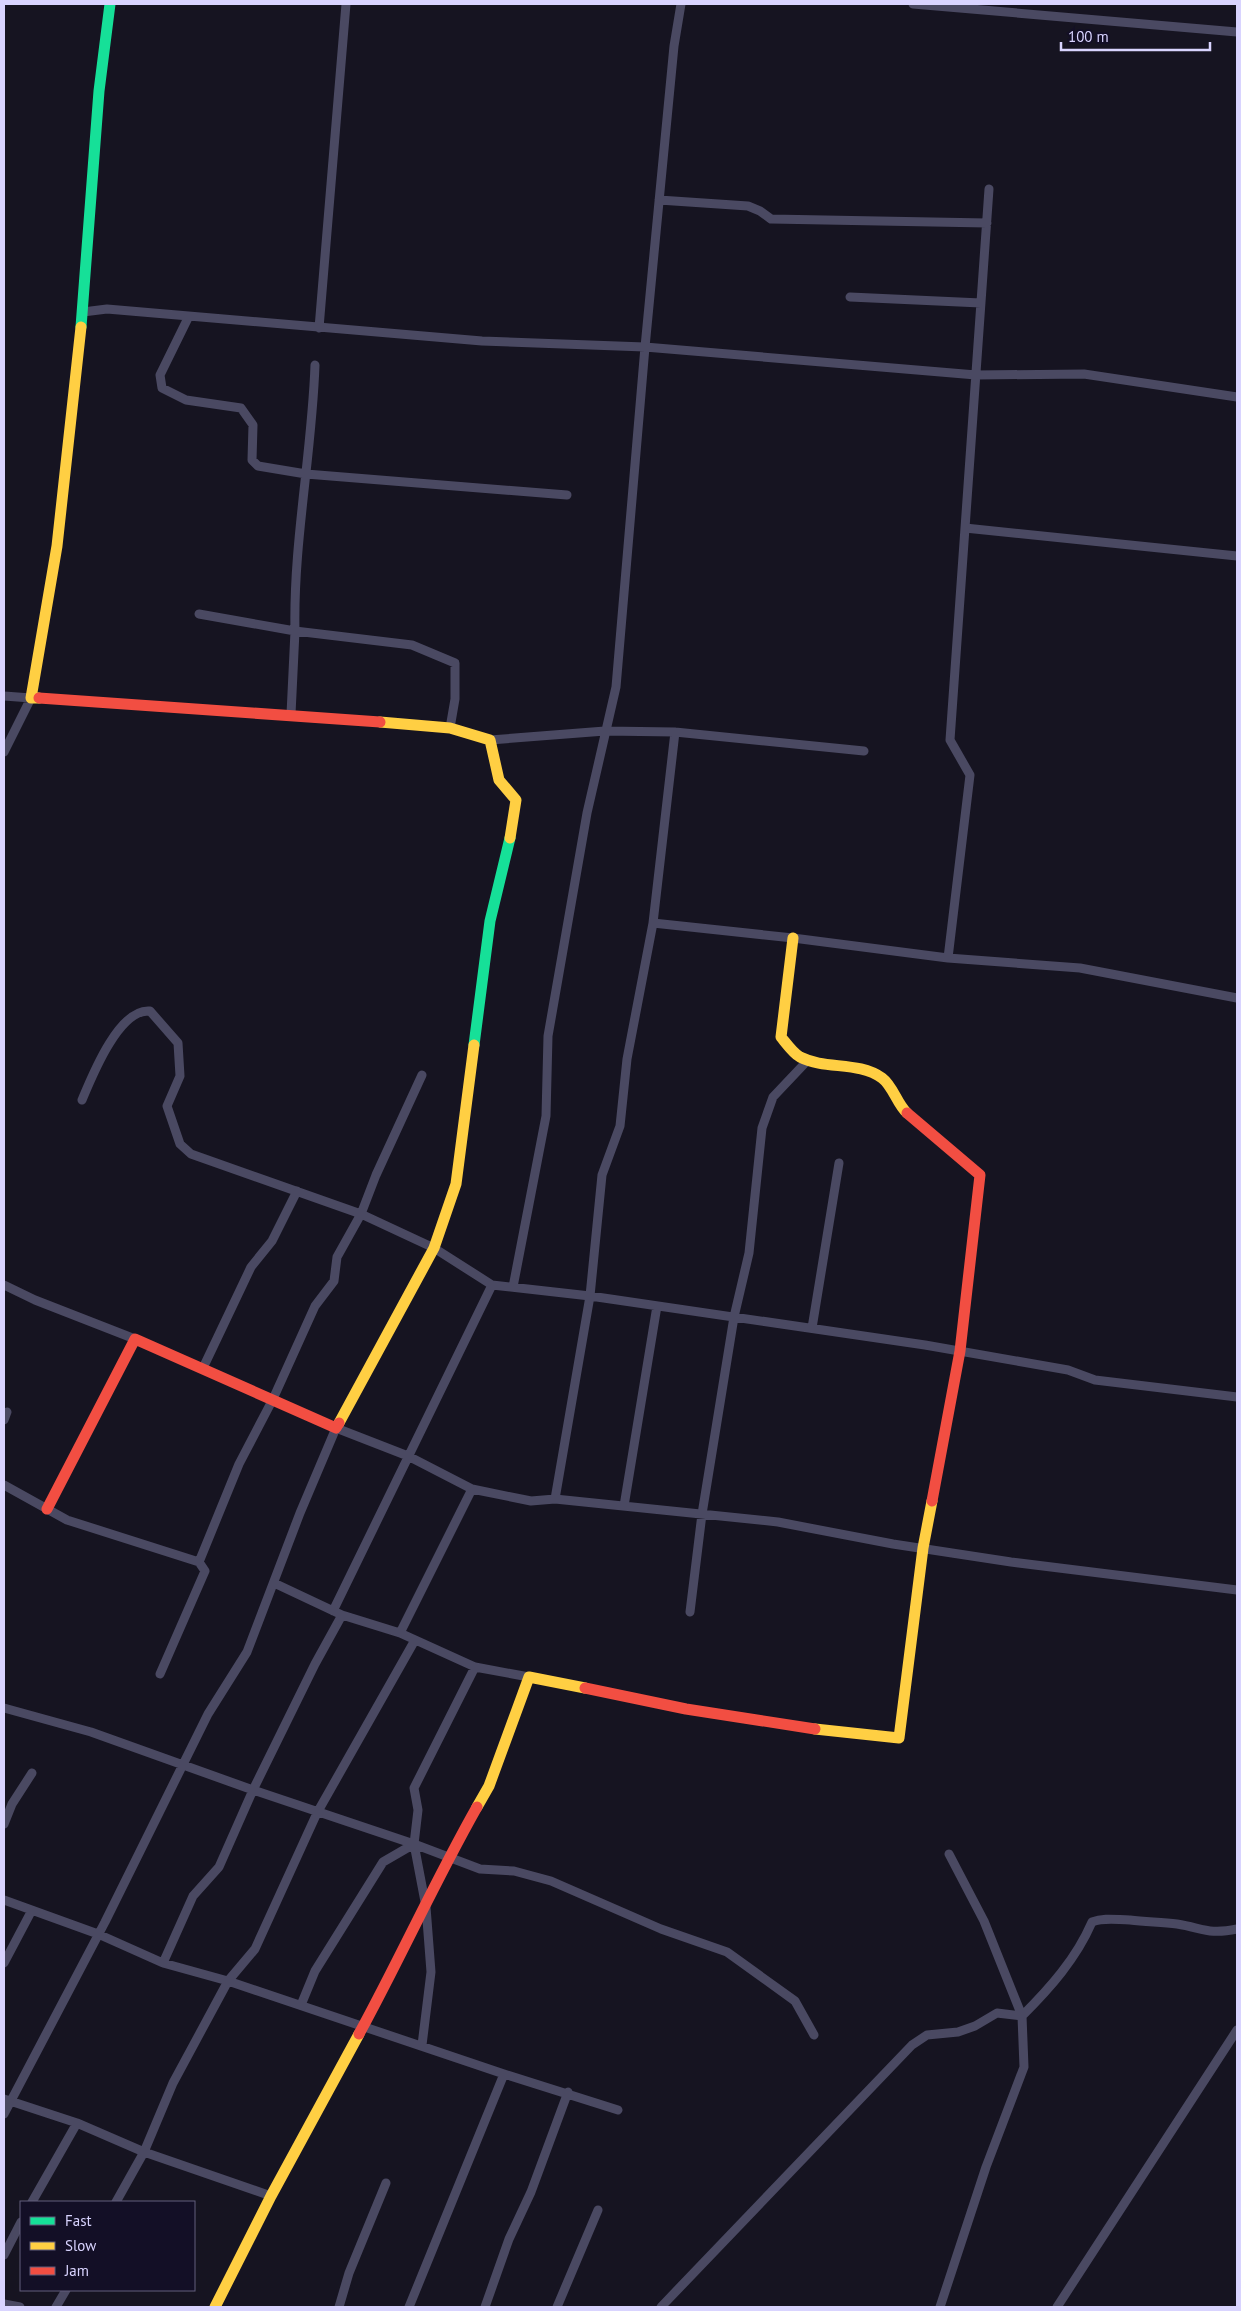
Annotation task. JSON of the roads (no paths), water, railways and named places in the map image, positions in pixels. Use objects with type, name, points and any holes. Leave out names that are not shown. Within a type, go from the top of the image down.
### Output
[{"type":"street","points":[[4,752],[31,698],[57,546],[83,312],[99,91],[110,4]]},
{"type":"street","points":[[320,328],[346,4]]},
{"type":"street","points":[[513,1287],[546,1116],[548,1036],[587,813],[616,687],[645,347],[674,46],[681,4]]},
{"type":"street","points":[[913,4],[1014,7],[1237,32]]},
{"type":"street","points":[[948,958],[970,775],[950,740],[989,189]]},
{"type":"street","points":[[659,200],[748,206],[760,210],[771,218],[987,223]]},
{"type":"street","points":[[850,297],[981,303]]},
{"type":"street","points":[[83,312],[107,309],[188,318],[482,341],[645,347],[976,375],[1084,374],[1237,397]]},
{"type":"street","points":[[188,318],[160,374],[162,388],[186,400],[241,408],[253,426],[252,460],[258,466],[306,474],[568,495]]},
{"type":"street","points":[[291,714],[306,474],[314,406],[315,365]]},
{"type":"street","points":[[965,528],[1237,556]]},
{"type":"street","points":[[199,614],[295,632],[412,644],[456,663],[455,699],[450,728]]},
{"type":"street","points":[[4,696],[291,714],[450,728],[490,740],[605,731],[675,732],[864,751]]},
{"type":"street","points":[[555,1499],[590,1296],[602,1175],[620,1126],[627,1059],[653,923],[675,732]]},
{"type":"street","points":[[4,2114],[7,2100],[98,1934],[208,1714],[246,1652],[336,1428],[434,1248],[456,1184],[490,922],[510,841],[516,800],[498,780],[490,740]]},
{"type":"street","points":[[653,923],[793,938],[948,958],[1080,968],[1237,998]]},
{"type":"street","points":[[274,1584],[337,1612],[400,1633],[475,1667],[686,1709],[804,1728],[899,1738],[923,1548],[960,1351],[980,1174],[902,1108],[884,1079],[864,1069],[824,1065],[798,1056],[781,1037],[793,938]]},
{"type":"street","points":[[82,1100],[103,1051],[133,1016],[141,1010],[150,1011],[178,1043],[180,1076],[167,1106],[180,1144],[192,1154],[362,1214],[434,1248],[492,1285],[590,1296],[812,1328],[1068,1370],[1095,1380],[1237,1397]]},
{"type":"street","points":[[690,1612],[702,1514],[734,1317],[749,1252],[762,1128],[773,1097],[808,1060]]},
{"type":"street","points":[[199,1562],[239,1464],[273,1399],[316,1306],[334,1281],[337,1256],[362,1214],[376,1175],[422,1075]]},
{"type":"street","points":[[812,1328],[839,1163]]},
{"type":"street","points":[[203,1368],[250,1266],[272,1241],[297,1191]]},
{"type":"street","points":[[4,1285],[35,1300],[203,1368],[336,1428],[408,1456],[472,1489],[531,1501],[555,1499],[778,1522],[1010,1562],[1237,1590]]},
{"type":"street","points":[[164,1963],[193,1896],[219,1867],[253,1790],[315,1664],[408,1456],[492,1285]]},
{"type":"street","points":[[624,1506],[657,1306]]},
{"type":"street","points":[[47,1509],[135,1339]]},
{"type":"street","points":[[4,1485],[67,1520],[199,1562],[205,1571],[160,1674]]},
{"type":"street","points":[[400,1633],[472,1489]]},
{"type":"street","points":[[117,2201],[144,2152],[174,2083],[228,1980],[255,1949],[317,1812],[414,1640]]},
{"type":"street","points":[[422,2045],[431,1972],[426,1907],[414,1844],[418,1810],[414,1788],[475,1667]]},
{"type":"street","points":[[215,2307],[270,2196],[387,1983],[426,1907],[448,1858],[489,1786],[530,1677]]},
{"type":"street","points":[[4,1708],[91,1732],[253,1790],[414,1844],[480,1869],[514,1871],[551,1880],[661,1930],[727,1952],[795,2001],[814,2035]]},
{"type":"street","points":[[4,1824],[12,1804],[32,1773]]},
{"type":"street","points":[[301,2005],[314,1971],[383,1862],[414,1844]]},
{"type":"street","points":[[940,2307],[986,2167],[1024,2067],[1022,2016],[984,1921],[949,1854]]},
{"type":"street","points":[[4,1900],[98,1934],[164,1963],[228,1980],[504,2074],[568,2092],[618,2110]]},
{"type":"street","points":[[4,1963],[32,1910]]},
{"type":"street","points":[[1022,2016],[1052,1986],[1083,1945],[1092,1922],[1102,1918],[1157,1921],[1185,1925],[1203,1931],[1220,1932],[1237,1929]]},
{"type":"street","points":[[661,2307],[912,2044],[927,2035],[958,2032],[974,2026],[997,2013],[1022,2016]]},
{"type":"street","points":[[1057,2307],[1237,2030]]},
{"type":"street","points":[[409,2307],[504,2074]]},
{"type":"street","points":[[485,2307],[508,2239],[531,2192],[568,2092]]},
{"type":"street","points":[[7,2100],[77,2123],[144,2152],[270,2196]]},
{"type":"street","points":[[33,2201],[77,2123]]},
{"type":"street","points":[[339,2307],[349,2273],[386,2183]]},
{"type":"street","points":[[557,2307],[598,2210]]},
{"type":"street","points":[[4,2255],[20,2224]]},
{"type":"street","points":[[56,2307],[65,2291]]},
{"type":"street","points":[[4,2304],[20,2307]]}]
